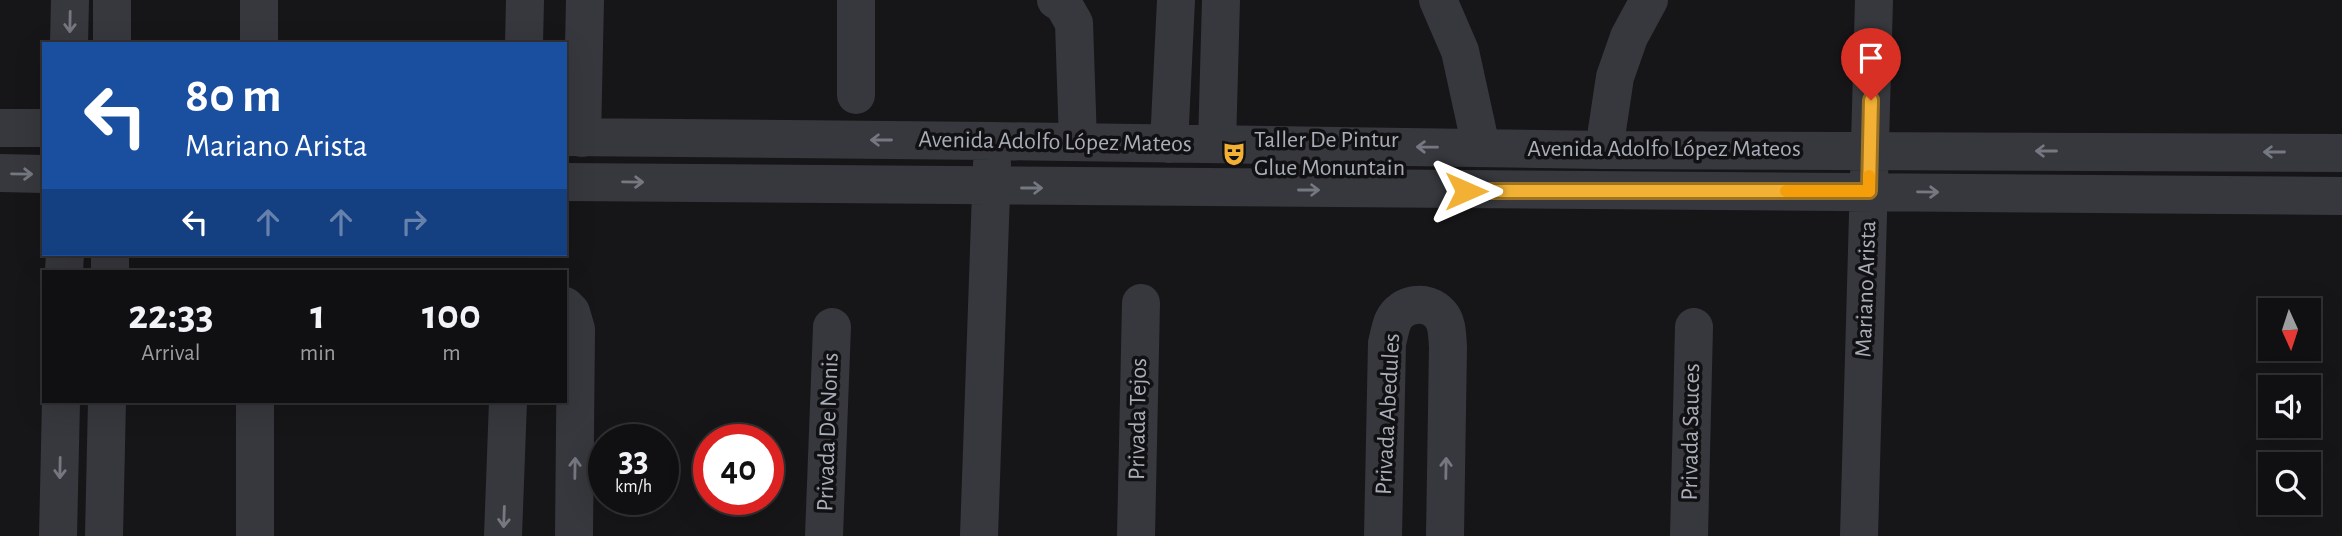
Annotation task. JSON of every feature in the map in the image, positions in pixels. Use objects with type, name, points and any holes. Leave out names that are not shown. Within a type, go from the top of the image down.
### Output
[{"type":"street","points":[[69,42],[70,0]]},
{"type":"street","points":[[112,0],[112,42]]},
{"type":"street","points":[[259,0],[259,42]]},
{"type":"street","points":[[524,42],[525,0]]},
{"type":"street","points":[[573,137],[585,0]]},
{"type":"street","points":[[856,0],[856,95]]},
{"type":"street","points":[[1056,0],[1063,4],[1074,23],[1078,142]]},
{"type":"street","points":[[1438,0],[1460,51],[1481,148]]},
{"type":"street","points":[[1604,150],[1615,77],[1629,37],[1649,0]]},
{"type":"street","name":"Mariano Arista","points":[[1859,536],[1874,0]]},
{"type":"street","points":[[1169,144],[1175,13],[1222,14],[1217,144]]},
{"type":"street","points":[[0,128],[42,128]]},
{"type":"street","name":"Avenida Adolfo López Mateos","points":[[573,137],[1604,150],[2342,153]]},
{"type":"street","points":[[979,536],[992,141]]},
{"type":"street","points":[[0,173],[42,174]]},
{"type":"street","name":"Avenida Adolfo López Mateos","points":[[567,182],[2342,196]]},
{"type":"street","name":"Privada Tejos","points":[[1136,536],[1141,303]]},
{"type":"street","name":"Privada Abedules","points":[[1383,536],[1387,343],[1393,320],[1402,309],[1414,305],[1426,306],[1440,314],[1446,326],[1448,347],[1444,536]]},
{"type":"street","points":[[567,308],[576,328],[574,536]]},
{"type":"street","name":"Privada De Nonis","points":[[824,536],[832,327]]},
{"type":"street","name":"Privada Sauces","points":[[1689,536],[1694,327]]},
{"type":"street","points":[[58,536],[61,403]]},
{"type":"street","points":[[104,536],[107,403]]},
{"type":"street","points":[[255,403],[255,536]]},
{"type":"street","points":[[503,536],[508,403]]},
{"type":"slow traffic","points":[[1786,191],[1869,191],[1869,176]]},
{"type":"place","name":"Taller De Pintur Glue Monuntain","points":[[1234,154]]},
{"type":"route","points":[[1466,191],[1869,191],[1871,100]]}]
